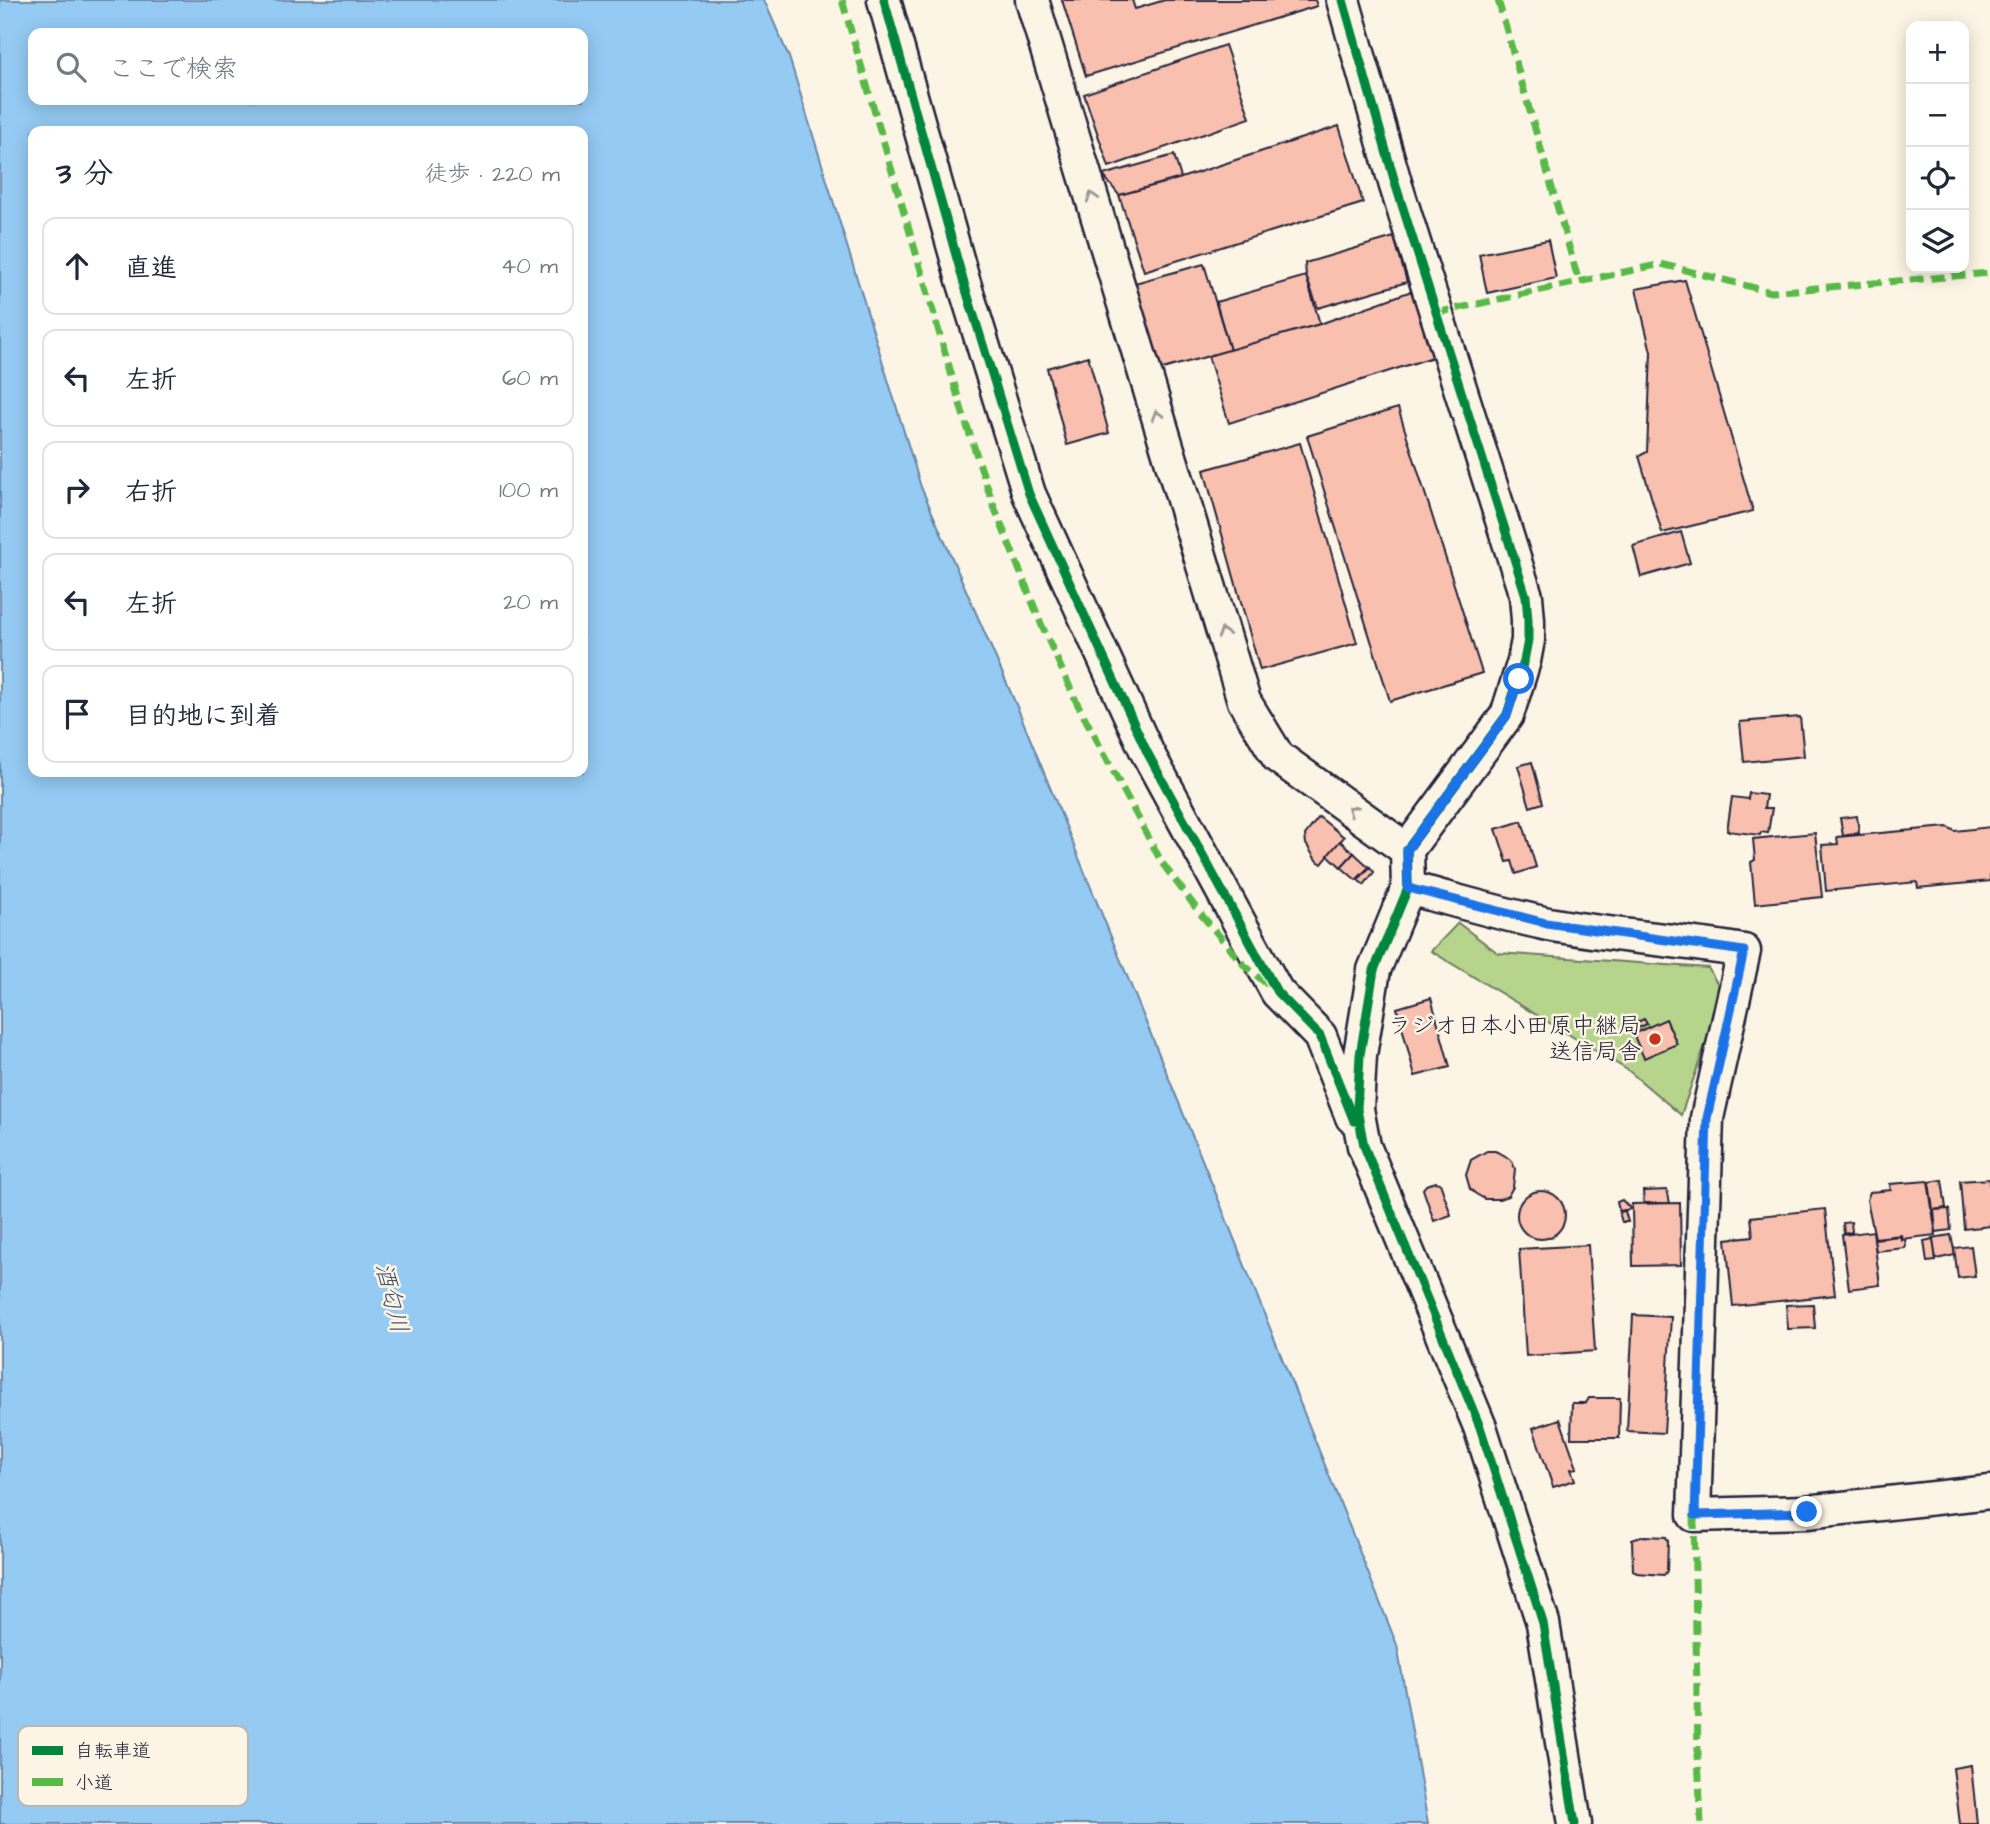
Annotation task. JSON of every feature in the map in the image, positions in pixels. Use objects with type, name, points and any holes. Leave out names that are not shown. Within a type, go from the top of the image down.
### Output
[{"type":"street","points":[[884,0],[963,280],[1029,495],[1147,752],[1277,992],[1320,1036],[1480,1427],[1543,1623],[1576,1824]]},
{"type":"street","points":[[1032,0],[1244,701],[1278,757],[1407,850]]},
{"type":"street","points":[[1343,0],[1396,186],[1525,596],[1528,620],[1524,661],[1507,715],[1407,850],[1408,888],[1374,970],[1360,1055],[1357,1109],[1364,1146]]},
{"type":"street","points":[[1408,888],[1546,923],[1744,951],[1707,1118],[1695,1515],[1807,1512],[1990,1492]]},
{"type":"green space","points":[[1458,923],[1498,953],[1708,968],[1723,993],[1681,1115],[1629,1071],[1431,951]]},
{"type":"water","name":"酒匂川","points":[[0,0],[764,0],[789,57],[921,487],[1018,709],[1397,1645],[1428,1824],[0,1824]]},
{"type":"building","points":[[1062,0],[1132,0],[1135,9],[1165,0],[1315,0],[1317,6],[1086,76]]},
{"type":"building","points":[[1225,45],[1250,118],[1109,167],[1084,94]]},
{"type":"building","points":[[1339,126],[1363,203],[1144,271],[1119,195],[1181,178]]},
{"type":"building","points":[[1174,155],[1181,178],[1119,195],[1103,175]]},
{"type":"building","points":[[1394,237],[1407,282],[1318,308],[1306,276],[1305,263]]},
{"type":"building","points":[[1548,240],[1556,278],[1487,293],[1479,254]]},
{"type":"building","points":[[1204,264],[1230,350],[1159,370],[1135,283]]},
{"type":"building","points":[[1306,276],[1320,324],[1230,350],[1216,302]]},
{"type":"building","points":[[1685,280],[1753,511],[1662,533],[1639,456],[1647,452],[1651,352],[1636,289]]},
{"type":"building","points":[[1417,289],[1439,355],[1229,423],[1208,356],[1320,324]]},
{"type":"building","points":[[1088,356],[1109,433],[1067,445],[1047,368]]},
{"type":"building","points":[[1398,408],[1482,673],[1390,701],[1307,436]]},
{"type":"building","points":[[1300,443],[1357,643],[1260,670],[1204,470]]},
{"type":"building","points":[[1681,532],[1690,563],[1641,577],[1633,546]]},
{"type":"building","points":[[1800,717],[1804,756],[1744,762],[1740,722]]},
{"type":"building","points":[[1532,762],[1543,803],[1530,807],[1518,766]]},
{"type":"building","points":[[1749,793],[1766,795],[1764,808],[1772,808],[1768,833],[1761,832],[1760,835],[1727,831],[1732,797],[1748,799]]},
{"type":"building","points":[[1857,816],[1859,833],[1843,836],[1840,818]]},
{"type":"building","points":[[1319,817],[1344,837],[1322,864],[1316,860],[1306,844],[1305,835]]},
{"type":"building","points":[[1522,821],[1536,867],[1516,874],[1512,861],[1507,862],[1496,829]]},
{"type":"building","points":[[1947,827],[1955,831],[1990,827],[1990,881],[1918,888],[1917,882],[1826,891],[1822,845],[1838,844],[1837,837]]},
{"type":"building","points":[[1815,833],[1822,897],[1755,904],[1751,862],[1755,860],[1753,839]]},
{"type":"building","points":[[1340,841],[1354,853],[1341,867],[1328,855]]},
{"type":"building","points":[[1354,853],[1369,867],[1356,880],[1341,867]]},
{"type":"building","points":[[1370,867],[1374,872],[1364,885],[1358,880]]},
{"type":"building","points":[[1431,998],[1450,1067],[1415,1076],[1397,1008]]},
{"type":"building","points":[[1644,1019],[1647,1024],[1635,1029],[1633,1024]]},
{"type":"building","name":"ラジオ日本小田原中継局 送信局舎","points":[[1666,1019],[1677,1044],[1644,1058],[1633,1034]]},
{"type":"building","points":[[1487,1151],[1495,1151],[1512,1161],[1515,1169],[1513,1187],[1508,1196],[1485,1199],[1470,1189],[1466,1175],[1471,1160]]},
{"type":"building","points":[[1990,1179],[1990,1226],[1964,1229],[1960,1181]]},
{"type":"building","points":[[1942,1180],[1946,1208],[1933,1210],[1929,1182]]},
{"type":"building","points":[[1928,1181],[1936,1235],[1902,1239],[1901,1235],[1875,1238],[1867,1200],[1870,1192],[1891,1190],[1890,1184]]},
{"type":"building","points":[[1436,1182],[1440,1183],[1451,1215],[1434,1221],[1423,1189]]},
{"type":"building","points":[[1667,1190],[1670,1203],[1644,1203],[1643,1191]]},
{"type":"building","points":[[1541,1191],[1558,1198],[1565,1215],[1558,1232],[1541,1239],[1524,1232],[1517,1215],[1524,1198]]},
{"type":"building","points":[[1622,1200],[1631,1209],[1619,1211],[1617,1202]]},
{"type":"building","points":[[1680,1203],[1681,1265],[1633,1266],[1632,1204]]},
{"type":"building","points":[[1825,1209],[1835,1295],[1733,1306],[1726,1239],[1753,1236],[1751,1217]]},
{"type":"building","points":[[1949,1209],[1951,1230],[1936,1232],[1934,1210]]},
{"type":"building","points":[[1625,1211],[1628,1222],[1622,1222],[1619,1212]]},
{"type":"building","points":[[1851,1222],[1852,1232],[1844,1234],[1843,1223]]},
{"type":"building","points":[[1873,1231],[1880,1285],[1849,1289],[1842,1235]]},
{"type":"building","points":[[1951,1235],[1955,1255],[1936,1259],[1932,1238]]},
{"type":"building","points":[[1900,1236],[1901,1240],[1905,1239],[1905,1248],[1876,1251],[1874,1239]]},
{"type":"building","points":[[1933,1239],[1936,1261],[1927,1262],[1924,1241]]},
{"type":"building","points":[[1588,1245],[1595,1351],[1526,1356],[1519,1249]]},
{"type":"building","points":[[1971,1246],[1975,1276],[1958,1278],[1954,1248]]},
{"type":"building","points":[[1813,1304],[1815,1328],[1788,1329],[1786,1305]]},
{"type":"building","points":[[1633,1315],[1671,1317],[1664,1433],[1627,1431]]},
{"type":"building","points":[[1589,1398],[1620,1398],[1619,1438],[1571,1438],[1572,1403],[1586,1403]]},
{"type":"building","points":[[1560,1419],[1577,1468],[1571,1469],[1575,1480],[1553,1487],[1533,1428]]},
{"type":"building","points":[[1644,1536],[1666,1537],[1667,1571],[1664,1575],[1633,1571],[1632,1540]]},
{"type":"building","points":[[1971,1765],[1977,1824],[1960,1824],[1953,1768]]},
{"type":"marked path","points":[[842,0],[963,414],[993,504],[1042,626],[1077,703],[1162,863],[1244,965],[1268,985]]},
{"type":"marked path","points":[[1498,0],[1579,282]]},
{"type":"marked path","points":[[1436,313],[1661,264],[1771,292],[1990,273]]},
{"type":"marked path","points":[[1694,1515],[1701,1824]]},
{"type":"cycle path","points":[[884,0],[963,280],[1029,494],[1147,752],[1277,992],[1320,1036],[1354,1121]]},
{"type":"cycle path","points":[[1343,0],[1396,186],[1526,596],[1528,620],[1524,661],[1507,715],[1407,850],[1408,888],[1374,970],[1360,1055],[1357,1109],[1364,1146],[1480,1427],[1543,1623],[1575,1824]]},
{"type":"place","name":"ラジオ日本小田原中継局 送信局舎","points":[[1655,1039]]},
{"type":"route","points":[[1519,679],[1507,715],[1407,850],[1408,888],[1546,923],[1744,951],[1707,1118],[1695,1515],[1807,1512]]}]
